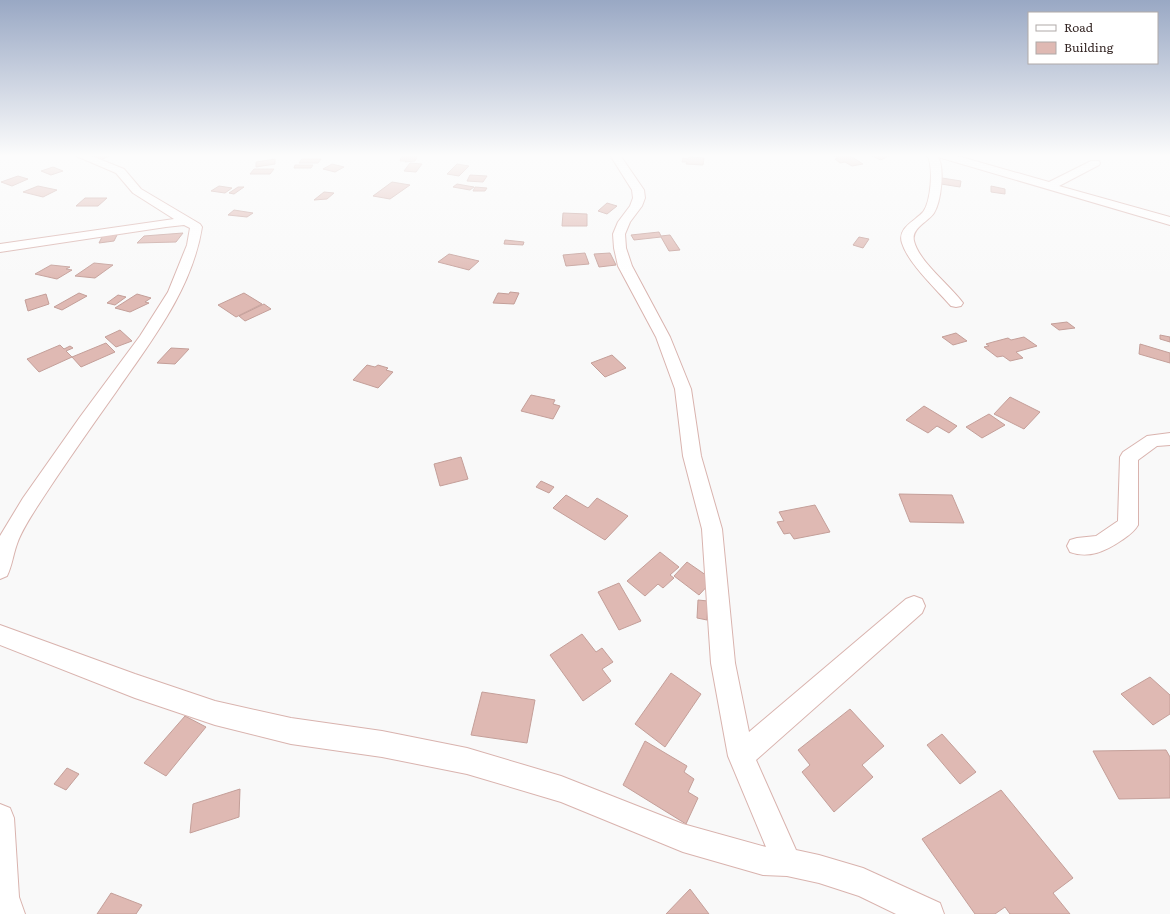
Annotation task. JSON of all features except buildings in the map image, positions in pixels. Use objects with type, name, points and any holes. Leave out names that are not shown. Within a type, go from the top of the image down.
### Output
[{"type":"street","points":[[0,570],[7,542],[30,503],[86,421],[146,338],[176,292],[193,245],[196,227],[147,198]]},
{"type":"street","points":[[639,198],[636,206],[624,222],[619,234],[620,248],[626,266],[663,337],[683,389],[692,456],[712,528],[723,663],[741,756],[787,862]]},
{"type":"street","points":[[933,198],[929,212],[923,219],[911,228],[907,236],[908,244],[914,256],[956,303]]},
{"type":"street","points":[[1089,198],[1170,222]]},
{"type":"street","points":[[0,248],[187,221]]},
{"type":"street","points":[[1077,546],[1100,544],[1128,525],[1129,457],[1153,440],[1170,440]]},
{"type":"street","points":[[741,756],[914,606]]},
{"type":"street","points":[[0,635],[135,686],[215,713],[291,731],[382,744],[467,761],[561,789],[683,838],[763,861],[787,862],[819,869],[863,883],[929,914]]},
{"type":"street","points":[[0,818],[4,897],[10,914]]}]
